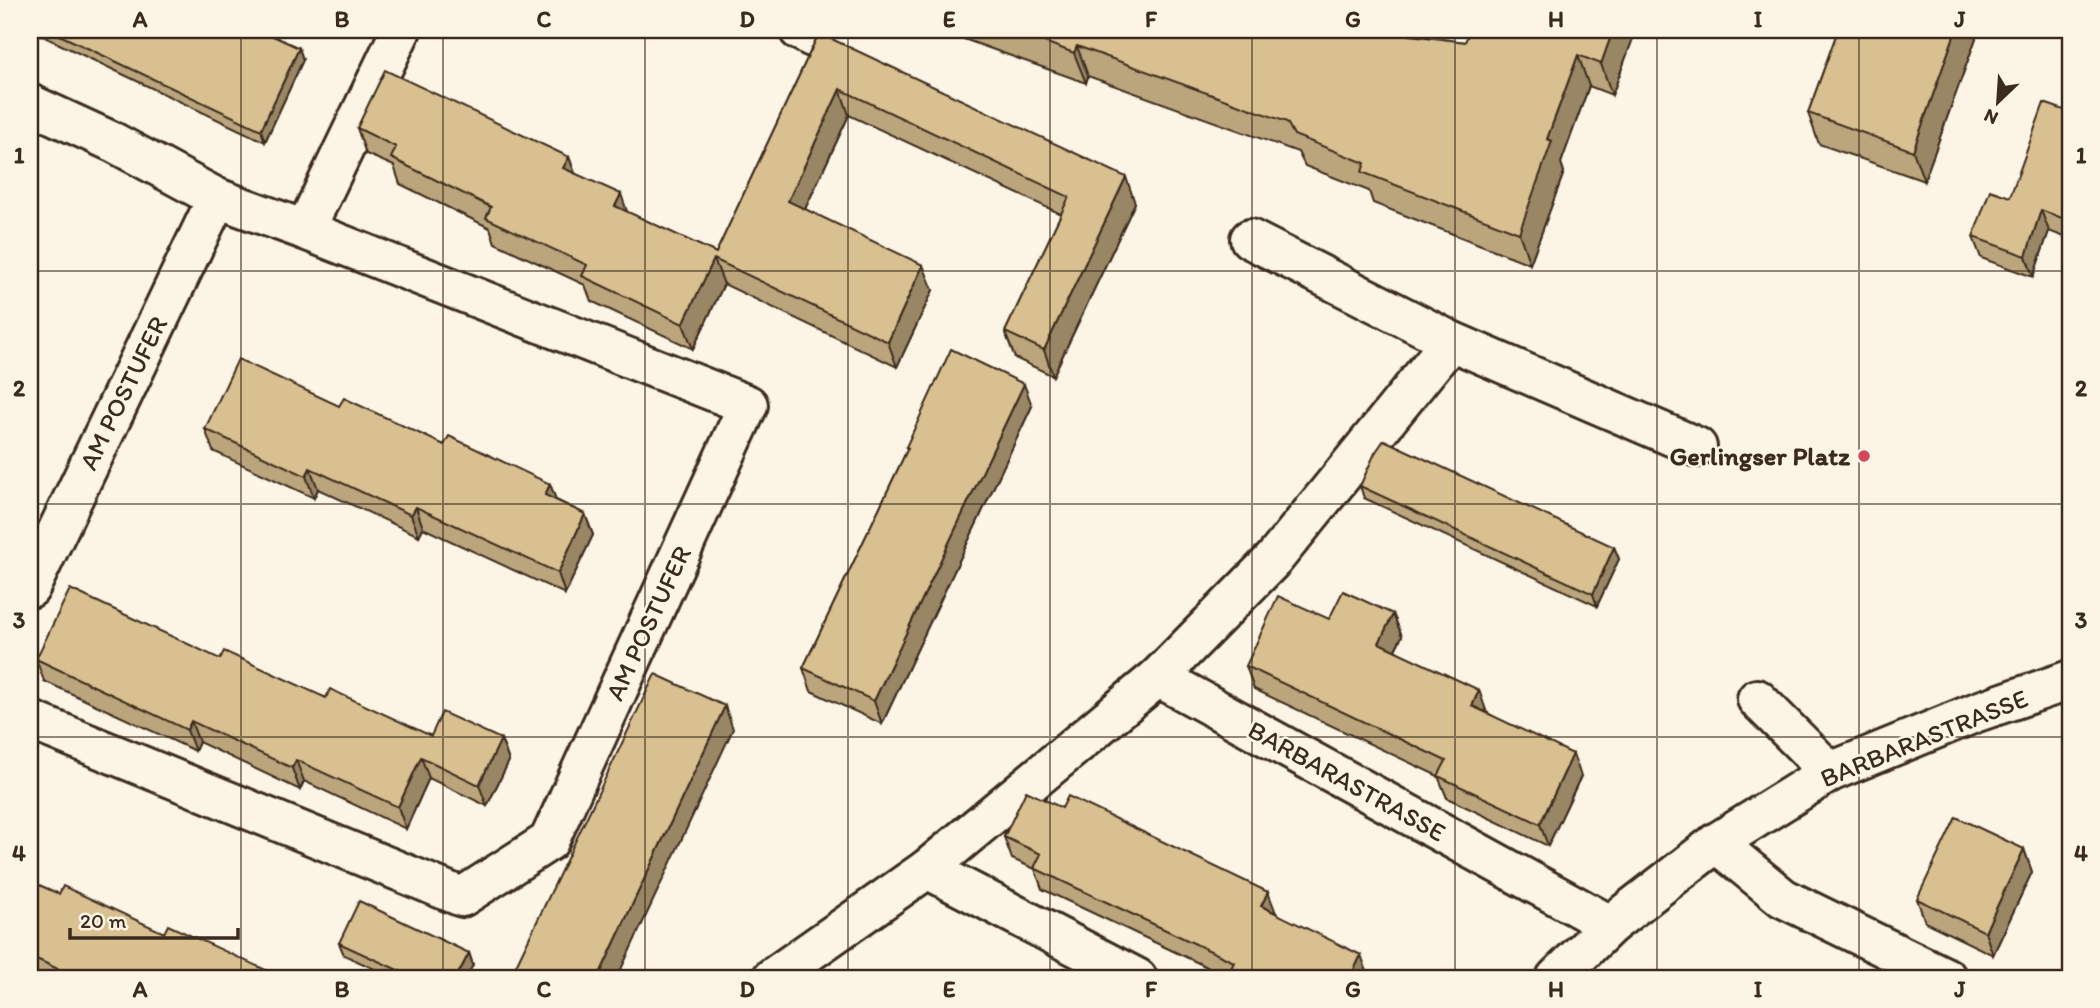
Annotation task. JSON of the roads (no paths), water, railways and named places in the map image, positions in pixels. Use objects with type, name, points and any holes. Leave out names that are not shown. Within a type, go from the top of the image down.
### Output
[{"type":"street","points":[[305,230],[401,30]]},
{"type":"street","name":"AM POSTUFER","points":[[30,104],[113,142],[216,198],[305,230],[748,405],[549,841],[462,897],[30,720]]},
{"type":"street","name":"AM POSTUFER","points":[[30,588],[216,198]]},
{"type":"street","points":[[1250,239],[1451,341],[1697,447]]},
{"type":"street","points":[[772,978],[927,869],[1158,677],[1274,559],[1451,341]]},
{"type":"street","name":"BARBARASTRASSE","points":[[1158,677],[1610,925]]},
{"type":"street","name":"BARBARASTRASSE","points":[[1556,978],[1610,925],[1716,843],[1830,772],[1977,712],[2070,680]]},
{"type":"street","points":[[1757,699],[1830,772]]},
{"type":"street","points":[[1716,843],[1783,898],[1947,978]]},
{"type":"street","points":[[927,869],[1137,978]]},
{"type":"place","name":"Gerlingser Platz","points":[[1864,456]]}]
